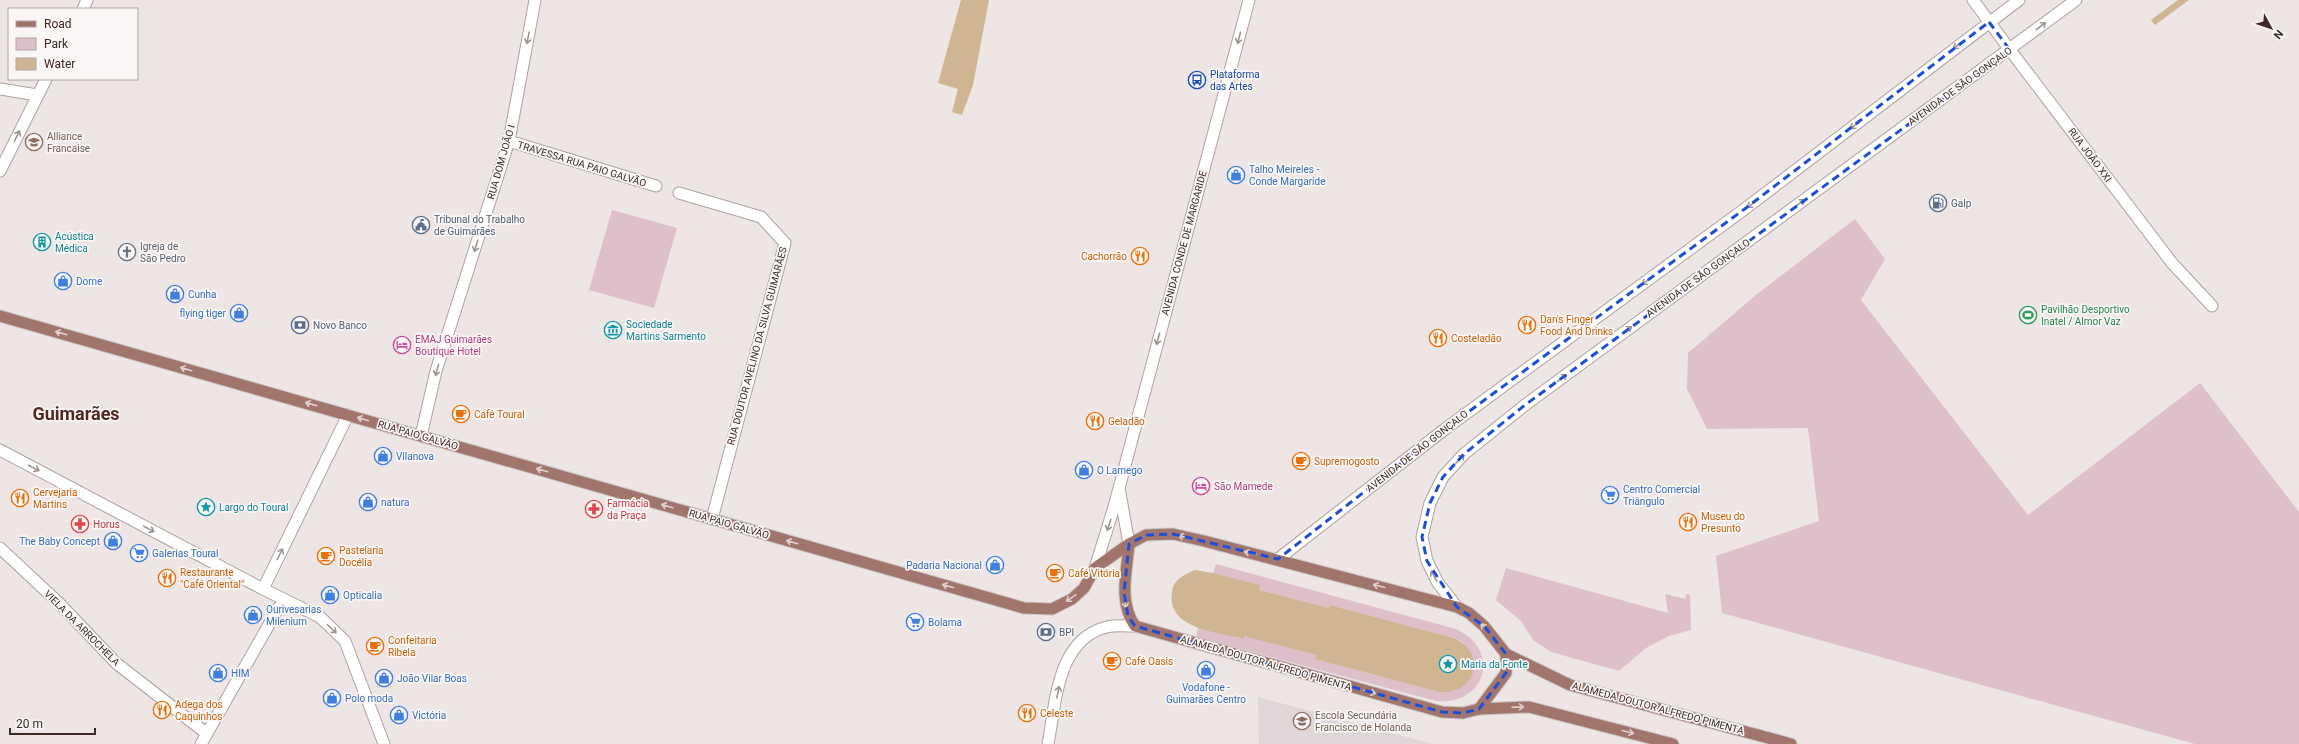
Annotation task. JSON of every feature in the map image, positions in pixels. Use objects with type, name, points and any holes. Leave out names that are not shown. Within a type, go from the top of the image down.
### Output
[{"type":"main road","points":[[0,316],[348,415]]},
{"type":"main road","name":"RUA PAIO GALVÃO","points":[[348,415],[1024,608],[1052,609],[1072,599],[1084,588],[1095,568]]},
{"type":"main road","name":"ALAMEDA DOUTOR ALFREDO PIMENTA","points":[[1095,568],[1129,544],[1146,535],[1173,534],[1278,559],[1457,607],[1469,613],[1484,626],[1506,654],[1570,685],[1790,744]]},
{"type":"main road","points":[[1129,544],[1124,593],[1128,616],[1135,626]]},
{"type":"main road","name":"ALAMEDA DOUTOR ALFREDO PIMENTA","points":[[1135,626],[1442,712],[1463,713],[1479,709],[1529,707],[1673,744]]},
{"type":"main road","points":[[1479,709],[1506,673],[1506,654]]},
{"type":"street","name":"RUA DOM JOÃO I","points":[[421,436],[436,371],[508,141],[535,0]]},
{"type":"street","name":"AVENIDA CONDE DE MARGARIDE","points":[[1095,568],[1119,487],[1249,0]]},
{"type":"street","name":"RUA JOÃO XXI","points":[[1973,0],[2172,263],[2212,306]]},
{"type":"street","name":"AVENIDA DE SÃO GONÇALO","points":[[1278,559],[1445,429],[1746,208],[2019,0]]},
{"type":"street","name":"AVENIDA DE SÃO GONÇALO","points":[[1457,607],[1438,583],[1427,561],[1422,537],[1430,503],[1443,477],[1464,454],[1525,405],[2076,0]]},
{"type":"street","points":[[0,171],[45,80]]},
{"type":"street","points":[[0,89],[37,95]]},
{"type":"street","name":"TRAVESSA RUA PAIO GALVÃO","points":[[508,141],[656,186]]},
{"type":"street","name":"RUA DOUTOR AVELINO DA SILVA GUIMARÃES","points":[[679,193],[761,217],[785,243],[712,519]]},
{"type":"street","points":[[263,589],[348,415]]},
{"type":"street","points":[[0,450],[263,589],[320,616],[345,641],[384,744]]},
{"type":"street","name":"AVENIDA CONDE DE MARGARIDE","points":[[1119,487],[1129,544]]},
{"type":"street","name":"VIELA DA ARROCHELA","points":[[0,548],[60,604],[116,663],[206,733]]},
{"type":"street","points":[[202,744],[206,733],[279,607]]},
{"type":"street","points":[[1048,744],[1062,674],[1067,659],[1076,644],[1091,632],[1108,626],[1135,626]]},
{"type":"highlighted area","points":[[1989,22],[2010,50],[1525,405],[1464,454],[1443,477],[1430,503],[1422,537],[1427,561],[1457,607],[1484,626],[1506,654],[1506,673],[1479,709],[1463,713],[1442,712],[1135,626],[1128,616],[1124,593],[1129,544],[1146,535],[1173,534],[1278,559],[1445,429],[1746,208]]},
{"type":"shaded area","name":"Escola Secundária Francisco de Holanda","points":[[1258,697],[1433,744],[1259,744]]},
{"type":"green space","points":[[612,210],[677,228],[654,308],[589,290]]},
{"type":"green space","points":[[1855,219],[1885,259],[1861,300],[2028,515],[2200,383],[2299,512],[2299,744],[2195,744],[1722,613],[1716,556],[1819,521],[1808,428],[1707,429],[1687,389],[1688,353],[1756,295]]},
{"type":"green space","points":[[1216,564],[1456,629],[1470,638],[1479,650],[1483,662],[1482,675],[1476,686],[1467,695],[1453,700],[1436,701],[1196,637],[1198,627],[1243,639],[1244,635],[1316,655],[1315,659],[1439,692],[1464,643],[1454,638],[1330,605],[1329,608],[1259,590],[1259,585],[1213,573]]},
{"type":"green space","points":[[1506,568],[1668,613],[1665,594],[1686,599],[1686,594],[1690,595],[1691,630],[1669,636],[1646,648],[1619,671],[1551,652],[1533,640],[1521,621],[1496,600]]},
{"type":"water","points":[[961,0],[989,0],[973,85],[962,115],[952,112],[958,89],[938,83]]},
{"type":"water","points":[[2178,0],[2189,0],[2155,25],[2151,20]]},
{"type":"water","points":[[1195,570],[1260,585],[1259,590],[1329,608],[1330,605],[1454,638],[1465,645],[1471,654],[1474,663],[1473,672],[1469,680],[1462,687],[1452,691],[1439,692],[1315,659],[1316,655],[1244,636],[1244,639],[1196,627],[1185,621],[1177,614],[1172,604],[1172,592],[1177,581]]},
{"type":"place","name":"Plataforma das Artes","points":[[1197,80]]},
{"type":"place","name":"Alliance Francaise","points":[[34,142]]},
{"type":"place","name":"Talho Meireles - Conde Margaride","points":[[1236,175]]},
{"type":"place","name":"Galp","points":[[1938,203]]},
{"type":"place","name":"Tribunal do Trabalho de Guimarães","points":[[421,225]]},
{"type":"place","name":"Acústica Médica","points":[[42,242]]},
{"type":"place","name":"Igreja de São Pedro","points":[[127,252]]},
{"type":"place","name":"Cachorrão","points":[[1140,256]]},
{"type":"place","name":"Dome","points":[[63,281]]},
{"type":"place","name":"Cunha","points":[[175,294]]},
{"type":"place","name":"flying tiger","points":[[239,313]]},
{"type":"place","name":"Pavilhão Desportivo Inatel / Almor Vaz","points":[[2028,315]]},
{"type":"place","name":"Novo Banco","points":[[300,325]]},
{"type":"place","name":"Dan's Finger Food And Drinks","points":[[1527,325]]},
{"type":"place","name":"Sociedade Martins Sarmento","points":[[613,330]]},
{"type":"place","name":"Costeladão","points":[[1438,338]]},
{"type":"place","name":"EMAJ Guimarães Boutique Hotel","points":[[402,345]]},
{"type":"place","name":"Café Toural","points":[[461,414]]},
{"type":"place","name":"Geladão","points":[[1095,421]]},
{"type":"place","name":"Vilanova","points":[[383,456]]},
{"type":"place","name":"Supremogosto","points":[[1301,461]]},
{"type":"place","name":"O Lamego","points":[[1084,470]]},
{"type":"place","name":"São Mamede","points":[[1201,486]]},
{"type":"place","name":"Centro Comercial Triângulo","points":[[1610,495]]},
{"type":"place","name":"Cervejaria Martins","points":[[20,498]]},
{"type":"place","name":"natura","points":[[368,502]]},
{"type":"place","name":"Largo do Toural","points":[[206,507]]},
{"type":"place","name":"Farmácia da Praça","points":[[594,509]]},
{"type":"place","name":"Museu do Presunto","points":[[1688,522]]},
{"type":"place","name":"Horus","points":[[80,524]]},
{"type":"place","name":"The Baby Concept","points":[[113,541]]},
{"type":"place","name":"Galerias Toural","points":[[139,553]]},
{"type":"place","name":"Pastelaria Docélia","points":[[326,556]]},
{"type":"place","name":"Padaria Nacional","points":[[995,565]]},
{"type":"place","name":"Café Vitória","points":[[1055,573]]},
{"type":"place","name":"Restaurante \"Café Oriental\"","points":[[167,578]]},
{"type":"place","name":"Opticalia","points":[[330,595]]},
{"type":"place","name":"Ourivesarias Milenium","points":[[253,615]]},
{"type":"place","name":"Bolama","points":[[915,622]]},
{"type":"place","name":"BPI","points":[[1046,632]]},
{"type":"place","name":"Confeitaria Ribela","points":[[375,646]]},
{"type":"place","name":"Café Oasis","points":[[1112,661]]},
{"type":"place","name":"Maria da Fonte","points":[[1448,664]]},
{"type":"place","name":"Vodafone - Guimarães Centro","points":[[1206,670]]},
{"type":"place","name":"HIM","points":[[218,673]]},
{"type":"place","name":"João Vilar Boas","points":[[384,678]]},
{"type":"place","name":"Polo moda","points":[[332,698]]},
{"type":"place","name":"Adega dos Caquinhos","points":[[162,710]]},
{"type":"place","name":"Celeste","points":[[1027,713]]},
{"type":"place","name":"Victória","points":[[399,715]]},
{"type":"place","name":"Escola Secundária Francisco de Holanda","points":[[1302,721]]},
{"type":"district","name":"Guimarães","points":[[76,413]]}]
